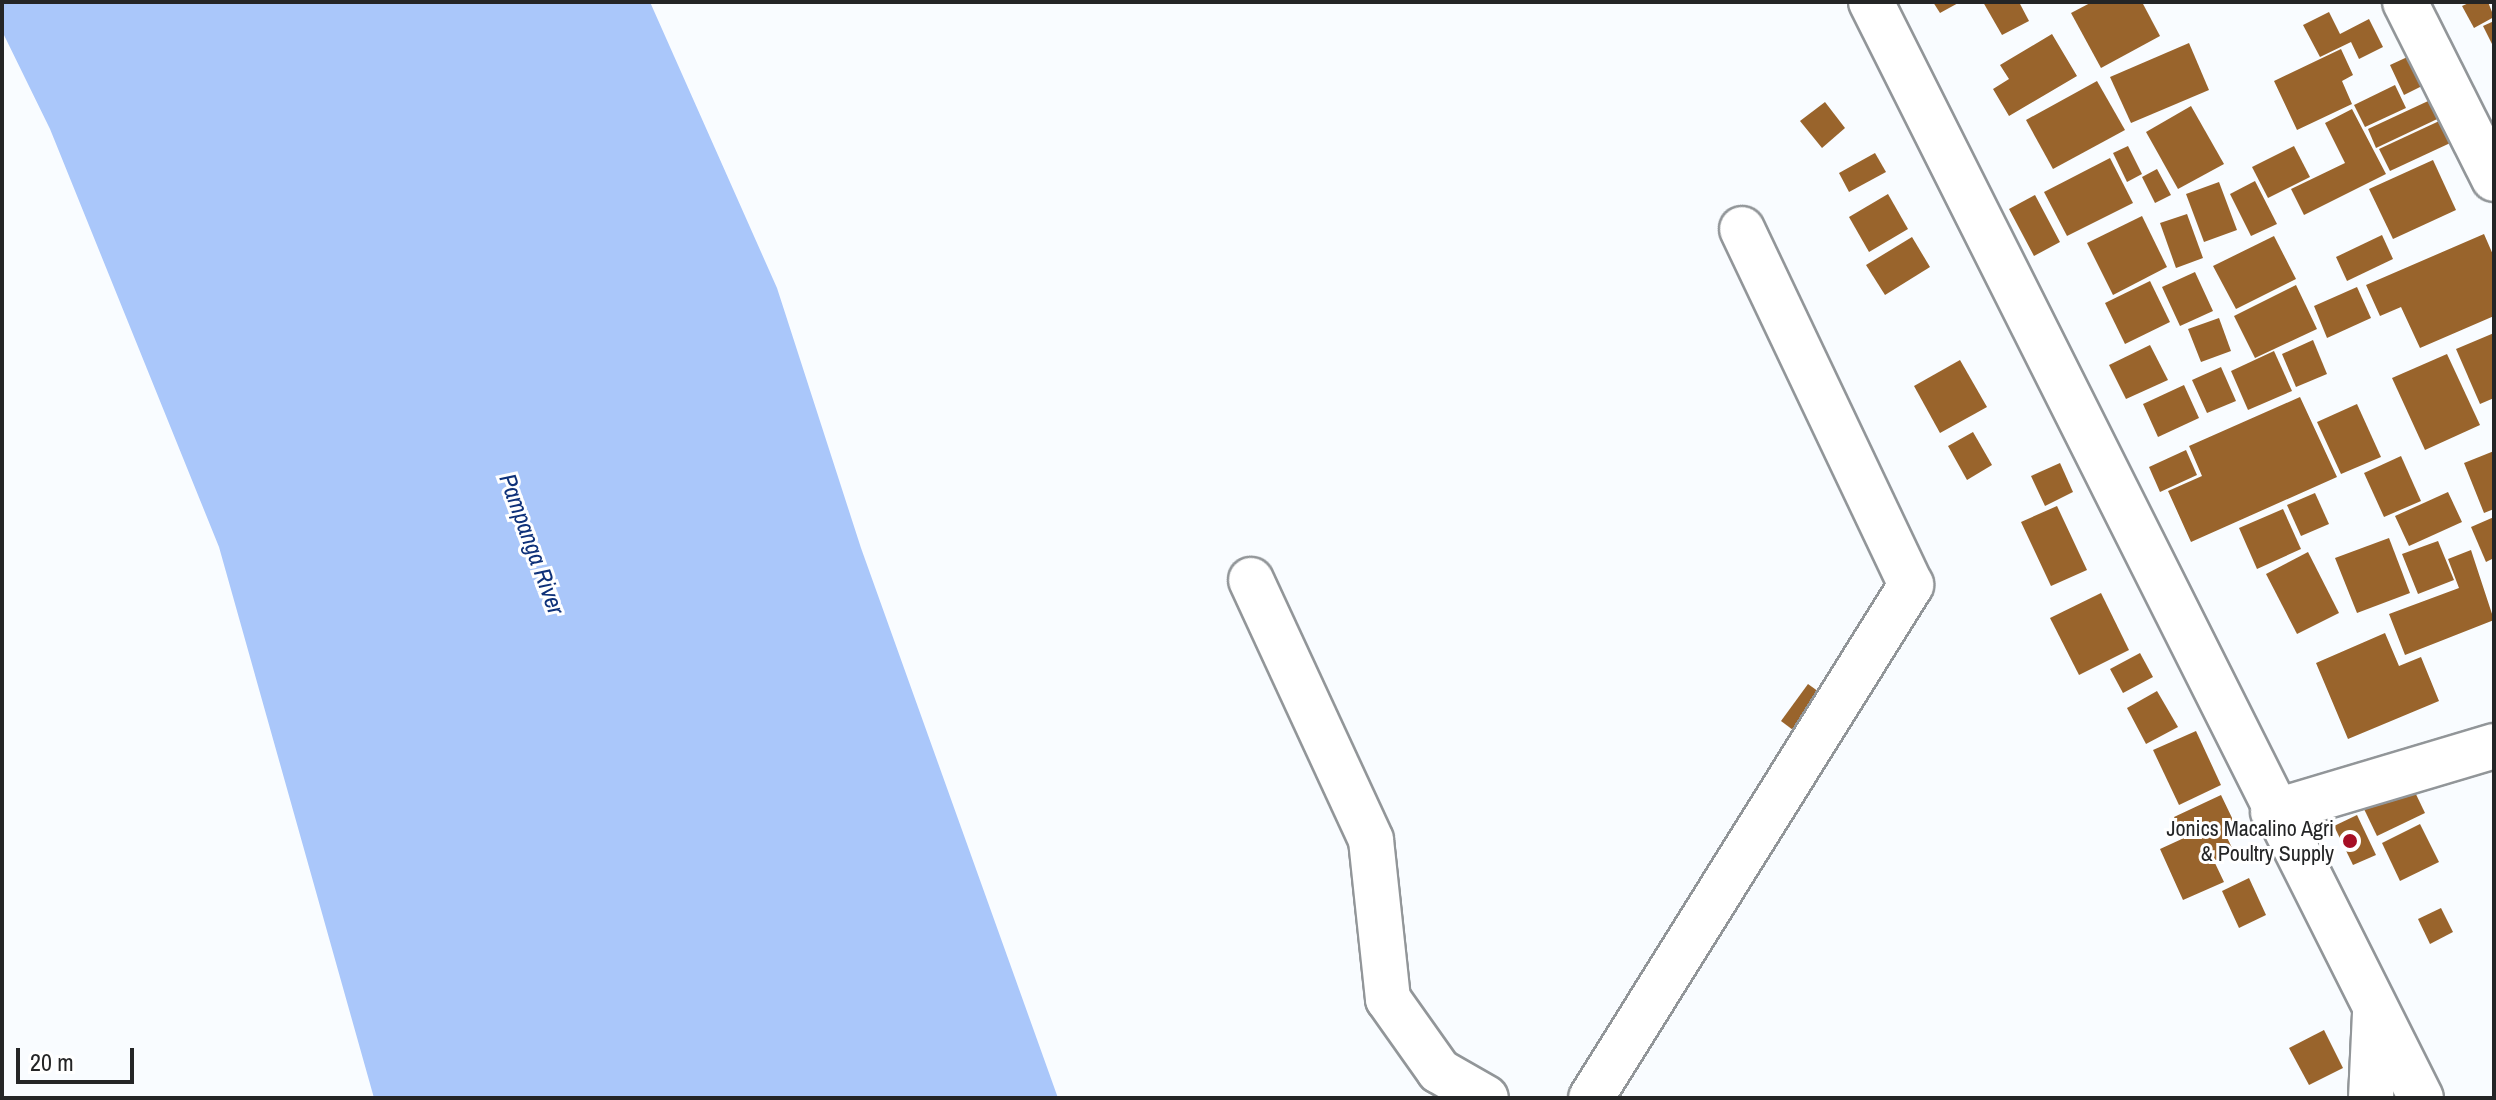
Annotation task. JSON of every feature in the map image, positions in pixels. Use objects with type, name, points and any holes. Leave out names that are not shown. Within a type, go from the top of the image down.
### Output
[{"type":"street","points":[[1871,2],[2273,812],[2421,1098]]},
{"type":"street","points":[[2405,2],[2494,179]]},
{"type":"street","points":[[1591,1098],[1911,585],[1742,229]]},
{"type":"street","points":[[1251,580],[1371,840],[1388,999],[1439,1071],[1486,1098]]},
{"type":"street","points":[[2273,812],[2494,746]]},
{"type":"street","points":[[2371,1098],[2375,1012]]},
{"type":"water","name":"Pampanga River","points":[[2,2],[650,2],[777,288],[861,548],[1058,1098],[374,1098],[219,547],[50,129],[2,31]]},
{"type":"building","points":[[1933,2],[1960,2],[1940,13]]},
{"type":"building","points":[[1983,2],[2019,2],[2029,21],[2002,35]]},
{"type":"building","points":[[2092,2],[2142,2],[2160,36],[2101,68],[2071,13]]},
{"type":"building","points":[[2471,2],[2488,2],[2494,17],[2474,28],[2462,6]]},
{"type":"building","points":[[2329,12],[2340,34],[2369,19],[2383,47],[2359,59],[2351,42],[2320,57],[2303,25]]},
{"type":"building","points":[[2494,21],[2494,48],[2483,26]]},
{"type":"building","points":[[2052,34],[2077,76],[2009,116],[1993,89],[2009,79],[2000,65]]},
{"type":"building","points":[[2189,43],[2209,90],[2131,123],[2110,77]]},
{"type":"building","points":[[2341,49],[2353,75],[2342,81],[2352,104],[2297,130],[2274,81]]},
{"type":"building","points":[[2416,53],[2430,82],[2404,95],[2390,65]]},
{"type":"building","points":[[2097,81],[2125,130],[2053,169],[2026,120]]},
{"type":"building","points":[[2395,85],[2406,108],[2365,127],[2354,105]]},
{"type":"building","points":[[2441,95],[2450,113],[2376,148],[2368,129]]},
{"type":"building","points":[[1825,102],[1845,128],[1822,148],[1800,121]]},
{"type":"building","points":[[2191,106],[2224,164],[2178,189],[2146,132]]},
{"type":"building","points":[[2352,109],[2386,174],[2304,215],[2291,189],[2345,163],[2325,123]]},
{"type":"building","points":[[2450,116],[2461,138],[2390,171],[2379,149]]},
{"type":"building","points":[[2128,146],[2142,174],[2127,182],[2113,153]]},
{"type":"building","points":[[2294,146],[2310,177],[2268,198],[2252,167]]},
{"type":"building","points":[[1875,153],[1886,172],[1849,192],[1839,173]]},
{"type":"building","points":[[2110,158],[2133,203],[2067,236],[2044,192]]},
{"type":"building","points":[[2433,160],[2456,210],[2393,239],[2369,189]]},
{"type":"building","points":[[2157,169],[2171,195],[2155,203],[2142,177]]},
{"type":"building","points":[[2255,181],[2277,224],[2251,236],[2230,194]]},
{"type":"building","points":[[2219,182],[2237,230],[2204,242],[2186,194]]},
{"type":"building","points":[[1888,194],[1908,229],[1869,252],[1849,217]]},
{"type":"building","points":[[2035,195],[2060,242],[2034,256],[2009,209]]},
{"type":"building","points":[[2187,214],[2203,258],[2176,268],[2160,223]]},
{"type":"building","points":[[2142,216],[2167,267],[2113,295],[2087,243]]},
{"type":"building","points":[[2484,234],[2494,257],[2494,316],[2420,348],[2401,307],[2380,316],[2366,285]]},
{"type":"building","points":[[2382,235],[2393,259],[2347,281],[2336,257]]},
{"type":"building","points":[[2274,236],[2296,279],[2236,309],[2213,266]]},
{"type":"building","points":[[1912,237],[1930,267],[1885,295],[1866,265]]},
{"type":"building","points":[[2195,272],[2213,311],[2180,326],[2162,287]]},
{"type":"building","points":[[2150,281],[2170,322],[2125,344],[2105,303]]},
{"type":"building","points":[[2296,285],[2317,329],[2255,358],[2234,316]]},
{"type":"building","points":[[2357,287],[2371,318],[2327,338],[2314,306]]},
{"type":"building","points":[[2219,318],[2231,351],[2201,362],[2188,329]]},
{"type":"building","points":[[2494,333],[2494,398],[2480,404],[2456,349]]},
{"type":"building","points":[[2313,340],[2327,374],[2296,387],[2282,354]]},
{"type":"building","points":[[2150,345],[2168,380],[2126,399],[2109,365]]},
{"type":"building","points":[[2274,351],[2292,391],[2248,410],[2231,371]]},
{"type":"building","points":[[2447,354],[2480,425],[2425,450],[2392,378]]},
{"type":"building","points":[[1960,360],[1987,407],[1940,433],[1914,386]]},
{"type":"building","points":[[2221,367],[2236,401],[2207,413],[2192,380]]},
{"type":"building","points":[[2184,385],[2199,418],[2158,437],[2143,404]]},
{"type":"building","points":[[2300,397],[2337,477],[2191,542],[2168,491],[2202,476],[2189,446]]},
{"type":"building","points":[[2357,404],[2381,457],[2341,474],[2317,422]]},
{"type":"building","points":[[1973,432],[1992,465],[1967,480],[1948,446]]},
{"type":"building","points":[[2186,450],[2197,475],[2160,492],[2149,467]]},
{"type":"building","points":[[2494,451],[2494,509],[2484,513],[2464,463]]},
{"type":"building","points":[[2401,456],[2421,501],[2384,517],[2364,473]]},
{"type":"building","points":[[2060,463],[2073,492],[2045,506],[2031,476]]},
{"type":"building","points":[[2448,492],[2462,522],[2409,546],[2395,516]]},
{"type":"building","points":[[2315,493],[2329,524],[2301,536],[2287,505]]},
{"type":"building","points":[[2057,506],[2087,570],[2051,586],[2021,522]]},
{"type":"building","points":[[2283,509],[2301,549],[2257,569],[2239,528]]},
{"type":"building","points":[[2494,517],[2494,558],[2486,562],[2471,527]]},
{"type":"building","points":[[2389,538],[2410,593],[2357,613],[2335,558]]},
{"type":"building","points":[[2438,541],[2454,580],[2418,594],[2402,554]]},
{"type":"building","points":[[2471,550],[2494,620],[2405,655],[2389,614],[2459,588],[2448,559]]},
{"type":"building","points":[[2308,552],[2339,613],[2297,634],[2266,574]]},
{"type":"building","points":[[2101,593],[2129,650],[2079,675],[2050,618]]},
{"type":"building","points":[[2385,633],[2399,666],[2421,657],[2439,701],[2348,739],[2316,663]]},
{"type":"building","points":[[2140,653],[2153,677],[2123,693],[2110,669]]},
{"type":"building","points":[[1808,684],[1833,702],[1805,739],[1781,721]]},
{"type":"building","points":[[2157,691],[2178,727],[2146,744],[2127,708]]},
{"type":"building","points":[[2196,731],[2221,785],[2179,805],[2153,750]]},
{"type":"building","points":[[2412,786],[2425,813],[2377,836],[2364,809]]},
{"type":"building","points":[[2221,795],[2234,822],[2222,827],[2234,852],[2214,861],[2224,882],[2183,900],[2160,849],[2184,838],[2174,817]]},
{"type":"building","points":[[2357,815],[2376,855],[2353,865],[2334,826]]},
{"type":"building","points":[[2420,824],[2439,862],[2400,881],[2382,843]]},
{"type":"building","points":[[2249,878],[2266,915],[2239,928],[2222,891]]},
{"type":"building","points":[[2441,908],[2453,932],[2430,944],[2418,919]]},
{"type":"building","points":[[2324,1030],[2343,1068],[2309,1085],[2289,1048]]},
{"type":"place","name":"Jonics Macalino Agri & Poultry Supply","points":[[2350,841]]}]
